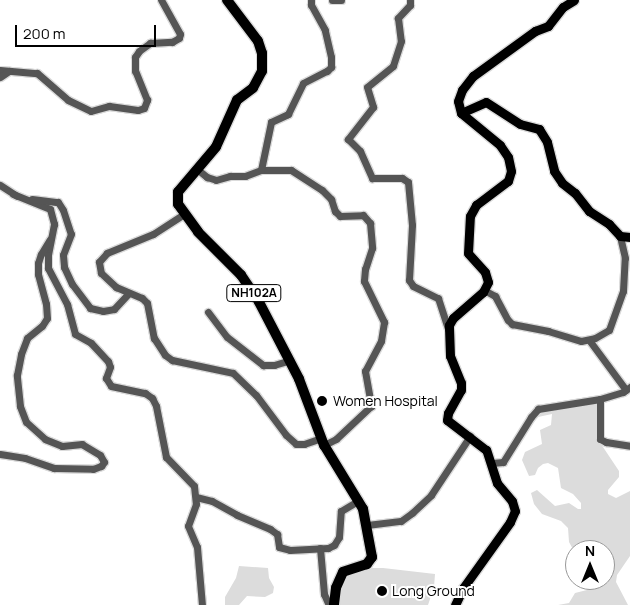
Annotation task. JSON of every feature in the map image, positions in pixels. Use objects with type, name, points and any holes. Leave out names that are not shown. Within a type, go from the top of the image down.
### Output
[{"type":"highway","name":"NH102A","points":[[227,0],[258,41],[262,54],[262,71],[253,88],[237,100],[221,139],[178,192],[178,204],[208,243],[247,284],[290,360],[312,407],[322,441],[359,500],[367,525],[372,557],[367,564],[343,572],[336,588],[334,605]]},
{"type":"main road","points":[[455,605],[463,588],[510,522],[515,511],[512,501],[497,483],[492,462],[486,450],[447,420],[448,413],[461,390],[461,383],[450,356],[448,329],[453,318],[484,290],[488,282],[485,272],[468,254],[470,216],[476,205],[508,180],[510,176],[510,165],[500,146],[461,113],[458,105],[459,96],[473,76],[535,31],[548,26],[562,6],[574,0]]},
{"type":"main road","points":[[461,113],[486,102],[520,124],[539,129],[547,142],[558,178],[589,211],[609,224],[620,236],[630,237]]},
{"type":"street","points":[[0,70],[37,72],[68,100],[91,111],[109,106],[138,110],[144,108],[147,100],[135,71],[135,57],[139,51],[150,43],[172,42],[179,38],[180,34],[161,0]]},
{"type":"street","points":[[261,170],[272,122],[290,111],[303,83],[331,67],[332,57],[325,30],[313,8],[311,0]]},
{"type":"street","points":[[332,0],[341,0]]},
{"type":"street","points":[[410,0],[410,5],[398,18],[401,42],[393,66],[367,87],[373,107],[348,139],[360,150],[372,178],[402,178],[408,182],[412,225],[409,280],[413,286],[438,298],[448,329]]},
{"type":"street","points":[[0,77],[8,71]]},
{"type":"street","points":[[184,214],[153,234],[107,254],[99,262],[101,273],[108,282],[128,294],[142,298],[147,303],[154,338],[165,355],[172,360],[233,373],[256,395],[286,435],[296,444],[336,439],[371,406],[365,371],[381,342],[384,322],[379,308],[364,281],[365,269],[372,248],[370,223],[363,215],[340,216],[328,195],[299,173],[284,169],[261,170],[245,176],[230,176],[216,180],[207,178],[197,168]]},
{"type":"street","points":[[0,185],[13,194],[50,209],[54,219],[53,235],[48,255],[48,268],[66,304],[75,334],[91,343],[108,361],[110,368],[106,378],[111,386],[146,393],[154,401],[164,453],[167,459],[191,480],[196,497],[195,509],[188,526],[197,547],[202,605]]},
{"type":"street","points":[[13,194],[30,199],[58,202],[61,205],[71,234],[63,255],[64,267],[72,284],[90,308],[103,311],[114,309],[128,294]]},
{"type":"street","points":[[0,454],[25,458],[54,468],[93,469],[101,466],[104,462],[100,455],[82,444],[62,446],[45,439],[26,422],[20,406],[17,375],[21,354],[27,338],[42,326],[47,318],[46,304],[38,274],[38,263],[41,254],[53,235]]},
{"type":"street","points":[[484,290],[495,296],[512,324],[548,331],[581,341],[589,340],[609,330],[623,292],[625,258],[620,236]]},
{"type":"street","points":[[208,312],[227,337],[256,361],[268,366],[290,360]]},
{"type":"street","points":[[492,462],[504,462],[531,417],[538,409],[600,399],[628,389],[589,340]]},
{"type":"street","points":[[600,399],[600,439],[606,442],[630,446]]},
{"type":"street","points":[[367,525],[401,521],[412,513],[431,495],[470,436]]},
{"type":"street","points":[[196,497],[212,501],[237,515],[270,529],[277,534],[280,546],[287,550],[320,548],[334,544],[340,537],[341,511],[359,500]]},
{"type":"street","points":[[320,548],[324,594],[330,605]]},
{"type":"shaded area","points":[[595,404],[597,406],[599,441],[619,471],[619,477],[608,490],[608,494],[616,498],[630,491],[630,556],[617,575],[616,582],[628,605],[558,605],[569,603],[575,593],[587,590],[615,590],[615,540],[569,540],[568,528],[561,521],[542,514],[534,504],[531,493],[537,490],[555,506],[569,503],[581,509],[581,503],[573,494],[561,488],[558,468],[548,463],[543,464],[538,468],[535,475],[529,476],[522,460],[525,452],[542,444],[540,430],[551,425],[552,414],[538,417],[539,413],[545,410]]},
{"type":"shaded area","points":[[239,566],[268,568],[269,578],[274,587],[273,593],[265,597],[247,596],[239,605],[225,605],[225,597],[236,578]]},
{"type":"shaded area","points":[[369,568],[435,574],[434,587],[428,605],[337,605],[340,583],[346,575]]},
{"type":"place","name":"Women Hospital","points":[[322,401]]},
{"type":"place","name":"Long Ground","points":[[382,591]]}]
